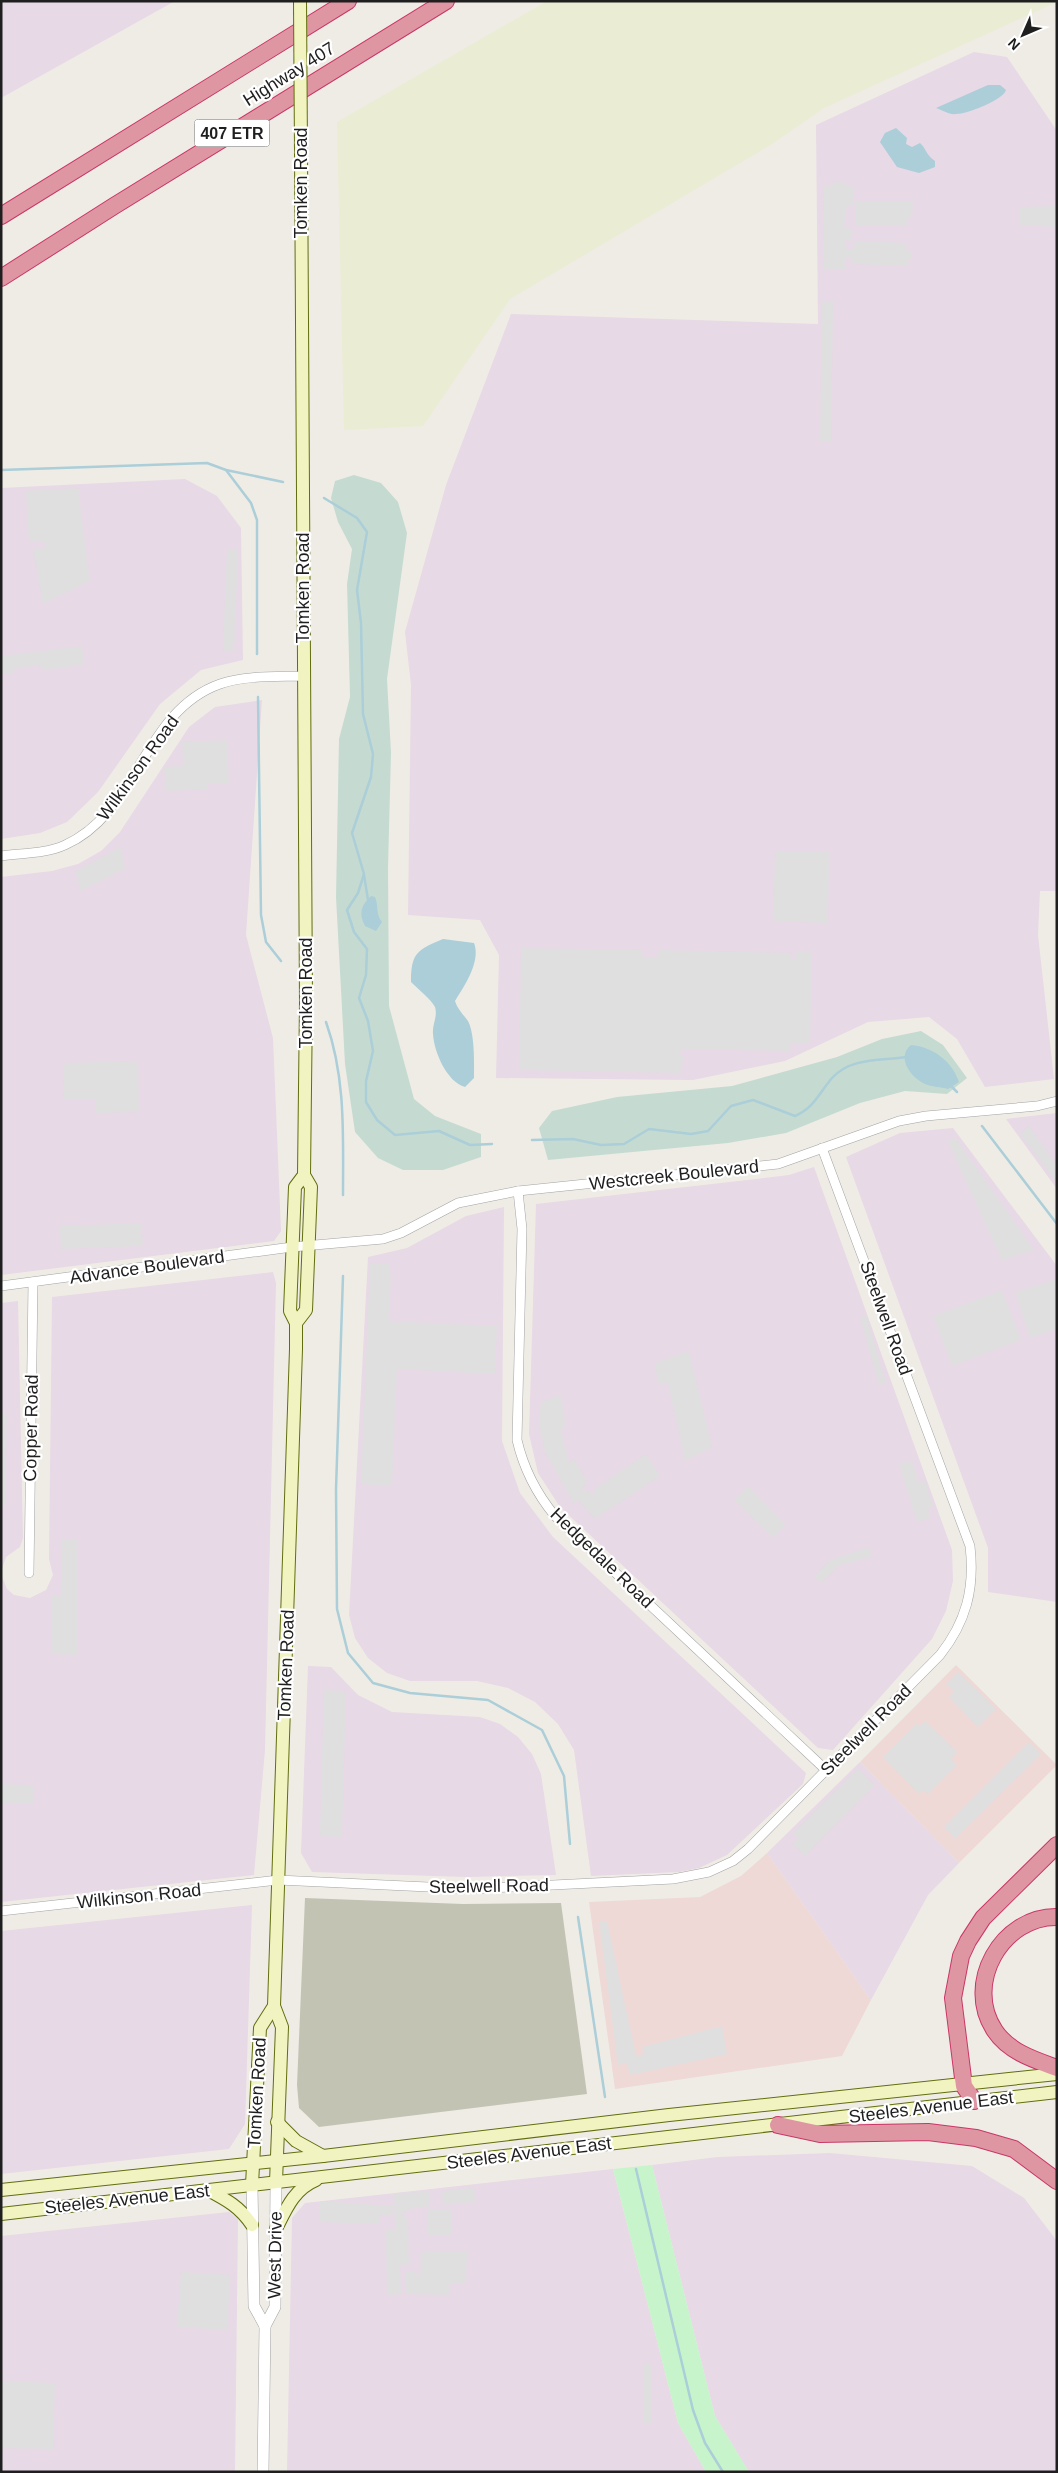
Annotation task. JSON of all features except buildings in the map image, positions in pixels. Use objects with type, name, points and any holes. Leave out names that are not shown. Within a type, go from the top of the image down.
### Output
[{"type":"highway","name":"Highway 407","points":[[1,216],[348,1]]},
{"type":"highway","name":"Highway 407","points":[[1,279],[121,202],[446,1]]},
{"type":"highway","points":[[1,211],[19,205]]},
{"type":"highway","points":[[974,2101],[964,2086],[953,1998],[960,1956],[983,1918],[1057,1845]]},
{"type":"highway","points":[[1057,1917],[1029,1922],[1008,1935],[990,1962],[985,1994],[990,2023],[1004,2041],[1026,2056],[1057,2068]]},
{"type":"highway","points":[[778,2125],[820,2134],[928,2132],[976,2138],[1014,2150],[1057,2181]]},
{"type":"main road","name":"Tomken Road","points":[[296,1323],[306,1310],[311,1187],[304,1175],[306,1002],[300,1]]},
{"type":"main road","name":"Tomken Road","points":[[276,2182],[282,2027],[274,2006],[296,1323],[290,1311],[295,1187],[304,1175]]},
{"type":"main road","name":"Tomken Road","points":[[252,2185],[260,2028],[274,2006]]},
{"type":"main road","name":"Steeles Avenue East","points":[[1,2190],[323,2156],[660,2116],[964,2086],[1057,2074]]},
{"type":"main road","name":"Steeles Avenue East","points":[[1,2214],[1057,2092]]},
{"type":"main road","points":[[277,2122],[296,2141],[323,2156]]},
{"type":"main road","points":[[276,2229],[292,2198],[304,2185],[325,2177]]},
{"type":"main road","points":[[208,2190],[234,2204],[252,2224]]},
{"type":"street","name":"Wilkinson Road","points":[[1,856],[48,851],[72,842],[92,829],[113,806],[161,730],[190,700],[204,691],[222,683],[248,679],[304,676]]},
{"type":"street","name":"Westcreek Boulevard","points":[[292,1247],[383,1239],[401,1233],[458,1202],[518,1191],[778,1164],[899,1121],[926,1116],[1037,1106],[1057,1101]]},
{"type":"street","name":"Steelwell Road","points":[[278,1880],[470,1889],[694,1877],[733,1861],[748,1849],[940,1656],[952,1640],[963,1619],[973,1567],[967,1538],[822,1148]]},
{"type":"street","name":"Hedgedale Road","points":[[518,1191],[522,1229],[517,1440],[523,1464],[530,1480],[542,1500],[555,1516],[826,1770]]},
{"type":"street","name":"Advance Boulevard","points":[[1,1286],[292,1247]]},
{"type":"street","name":"Copper Road","points":[[29,1573],[33,1282]]},
{"type":"street","name":"Wilkinson Road","points":[[1,1911],[278,1880]]},
{"type":"street","name":"West Drive","points":[[263,2472],[265,2326],[275,2307],[276,2182]]},
{"type":"street","name":"West Drive","points":[[252,2185],[254,2306],[265,2326]]},
{"type":"shaded area","points":[[1,1],[175,1],[1,98]]},
{"type":"shaded area","points":[[547,1],[1057,2],[824,108],[772,144],[510,299],[423,426],[344,430],[337,122]]},
{"type":"shaded area","points":[[974,52],[1007,57],[1057,131],[1057,891],[1040,891],[1038,935],[1054,1079],[985,1087],[957,1039],[929,1017],[868,1022],[785,1061],[693,1080],[496,1078],[499,955],[480,920],[408,915],[411,685],[405,632],[446,485],[511,314],[818,324],[816,125]]},
{"type":"shaded area","points":[[845,181],[845,186],[853,186],[853,206],[847,205],[844,228],[853,229],[851,241],[845,240],[845,245],[848,249],[853,249],[855,241],[907,243],[906,250],[911,251],[912,260],[908,260],[909,266],[852,264],[852,258],[847,258],[845,269],[823,269],[824,186],[832,186],[831,183]]},
{"type":"shaded area","points":[[855,201],[913,201],[912,218],[908,218],[908,225],[855,225]]},
{"type":"shaded area","points":[[1057,206],[1057,227],[1020,225],[1019,207]]},
{"type":"shaded area","points":[[822,302],[833,302],[831,441],[820,441]]},
{"type":"shaded area","points":[[354,475],[381,483],[398,502],[407,533],[387,679],[391,753],[388,868],[389,1006],[414,1099],[435,1116],[481,1134],[481,1157],[443,1170],[403,1170],[378,1158],[355,1132],[345,1064],[336,897],[339,739],[350,697],[347,584],[352,549],[338,522],[331,498],[335,481]]},
{"type":"shaded area","points":[[185,479],[217,496],[241,528],[243,660],[201,670],[160,704],[98,792],[67,822],[40,833],[1,839],[1,488]]},
{"type":"shaded area","points":[[78,488],[90,581],[43,604],[33,549],[46,548],[44,541],[29,542],[26,491]]},
{"type":"shaded area","points":[[227,549],[238,550],[234,652],[223,652]]},
{"type":"shaded area","points":[[82,646],[84,665],[42,670],[41,665],[14,669],[14,673],[1,674],[1,656]]},
{"type":"shaded area","points":[[262,700],[246,935],[273,1038],[281,1231],[274,1241],[1,1275],[1,877],[52,871],[78,864],[101,851],[120,832],[189,727],[215,707]]},
{"type":"shaded area","points":[[227,740],[229,783],[207,784],[207,789],[166,791],[164,767],[183,766],[182,742]]},
{"type":"shaded area","points":[[121,847],[125,869],[80,891],[76,871]]},
{"type":"shaded area","points":[[775,851],[829,852],[828,923],[773,921]]},
{"type":"shaded area","points":[[521,948],[642,950],[643,957],[657,958],[659,950],[791,953],[792,961],[795,959],[795,952],[812,952],[810,1044],[791,1043],[789,1051],[681,1049],[680,1055],[684,1055],[681,1073],[519,1070]]},
{"type":"shaded area","points":[[921,1031],[943,1045],[967,1078],[947,1094],[905,1091],[860,1103],[786,1133],[728,1143],[548,1160],[539,1128],[552,1111],[617,1097],[732,1086],[837,1057],[882,1039]]},
{"type":"shaded area","points":[[138,1061],[139,1112],[96,1113],[95,1099],[64,1099],[63,1063]]},
{"type":"shaded area","points":[[1057,1113],[1057,1189],[1006,1119]]},
{"type":"shaded area","points":[[1029,1126],[1057,1165],[1057,1183],[1020,1134]]},
{"type":"shaded area","points":[[953,1128],[1057,1266],[1057,1602],[988,1592],[988,1548],[846,1157],[900,1133]]},
{"type":"shaded area","points":[[955,1137],[1034,1250],[1002,1261],[948,1142]]},
{"type":"shaded area","points":[[814,1167],[952,1550],[953,1581],[946,1611],[932,1639],[833,1750],[818,1748],[560,1507],[538,1473],[529,1434],[536,1204],[789,1175]]},
{"type":"shaded area","points":[[504,1207],[502,1441],[520,1493],[553,1537],[806,1773],[803,1784],[727,1855],[699,1868],[679,1872],[591,1876],[574,1750],[558,1724],[535,1702],[508,1688],[477,1681],[410,1681],[387,1673],[368,1658],[355,1638],[349,1615],[368,1257],[407,1248],[466,1216]]},
{"type":"shaded area","points":[[141,1223],[143,1246],[61,1249],[60,1226]]},
{"type":"shaded area","points":[[370,1263],[389,1264],[389,1273],[391,1273],[389,1321],[497,1326],[495,1374],[397,1369],[392,1486],[361,1484]]},
{"type":"shaded area","points":[[273,1272],[276,1283],[265,1750],[254,1875],[1,1902],[1,1574],[7,1589],[14,1595],[30,1598],[46,1590],[53,1575],[49,1559],[52,1297]]},
{"type":"shaded area","points":[[1057,1279],[1057,1329],[1030,1338],[1015,1292]]},
{"type":"shaded area","points":[[1002,1290],[1021,1340],[952,1366],[933,1316]]},
{"type":"shaded area","points":[[18,1301],[23,1538],[20,1547],[6,1557],[1,1572],[1,1303]]},
{"type":"shaded area","points":[[866,1315],[886,1383],[879,1385],[860,1317]]},
{"type":"shaded area","points":[[689,1351],[712,1447],[685,1461],[668,1383],[658,1384],[655,1363]]},
{"type":"shaded area","points":[[561,1395],[566,1427],[561,1429],[569,1463],[574,1459],[588,1482],[582,1489],[596,1495],[594,1489],[646,1454],[660,1476],[595,1519],[578,1500],[574,1504],[545,1452],[539,1424],[541,1402]]},
{"type":"shaded area","points":[[1,1413],[7,1413],[5,1505],[1,1505]]},
{"type":"shaded area","points":[[912,1460],[918,1482],[925,1480],[933,1507],[928,1509],[930,1518],[917,1522],[899,1464]]},
{"type":"shaded area","points":[[748,1486],[786,1525],[773,1538],[734,1500]]},
{"type":"shaded area","points":[[62,1540],[78,1540],[77,1655],[52,1654],[52,1595],[61,1595]]},
{"type":"shaded area","points":[[870,1547],[871,1557],[838,1566],[822,1583],[814,1577],[830,1560]]},
{"type":"shaded area","points":[[956,1665],[1057,1765],[959,1863],[860,1762]]},
{"type":"shaded area","points":[[308,1666],[331,1667],[358,1695],[392,1712],[480,1717],[500,1724],[518,1737],[532,1754],[541,1774],[556,1875],[466,1877],[312,1872],[301,1853]]},
{"type":"shaded area","points":[[958,1672],[996,1709],[978,1727],[949,1697],[954,1692],[946,1684]]},
{"type":"shaded area","points":[[324,1690],[346,1691],[342,1837],[320,1836]]},
{"type":"shaded area","points":[[925,1721],[957,1752],[951,1759],[957,1765],[928,1794],[923,1790],[919,1794],[883,1757],[917,1723],[920,1726]]},
{"type":"shaded area","points":[[1029,1742],[1041,1754],[955,1839],[944,1827]]},
{"type":"shaded area","points":[[860,1762],[959,1863],[928,1895],[871,2000],[767,1853]]},
{"type":"shaded area","points":[[858,1769],[875,1785],[805,1856],[792,1844],[798,1838],[793,1833]]},
{"type":"shaded area","points":[[1,1784],[34,1785],[33,1803],[1,1803]]},
{"type":"shaded area","points":[[767,1853],[871,2000],[842,2056],[615,2089],[589,1902],[700,1897],[741,1876]]},
{"type":"shaded area","points":[[305,1898],[463,1904],[561,1903],[587,2094],[319,2127],[299,2108],[297,2085]]},
{"type":"shaded area","points":[[252,1905],[245,2124],[229,2149],[1,2174],[1,1931]]},
{"type":"shaded area","points":[[599,1921],[607,1921],[636,2056],[644,2054],[642,2047],[722,2026],[727,2054],[630,2075],[627,2063],[618,2065]]},
{"type":"shaded area","points":[[830,2153],[972,2166],[1024,2198],[1057,2241],[1057,2472],[749,2472],[715,2416],[652,2165],[718,2157]]},
{"type":"shaded area","points":[[613,2169],[678,2423],[706,2472],[287,2472],[292,2218],[305,2203]]},
{"type":"shaded area","points":[[474,2188],[476,2202],[443,2205],[442,2191]]},
{"type":"shaded area","points":[[429,2192],[429,2206],[410,2209],[404,2213],[402,2218],[408,2218],[409,2265],[400,2265],[401,2294],[387,2295],[386,2230],[395,2230],[394,2193]]},
{"type":"shaded area","points":[[320,2201],[393,2206],[392,2216],[380,2215],[379,2224],[320,2222]]},
{"type":"shaded area","points":[[427,2210],[451,2210],[452,2235],[427,2235]]},
{"type":"shaded area","points":[[229,2212],[238,2219],[235,2472],[1,2472],[1,2236]]},
{"type":"shaded area","points":[[421,2251],[467,2252],[466,2283],[450,2283],[449,2295],[405,2294],[406,2271],[417,2271],[417,2278],[420,2278]]},
{"type":"shaded area","points":[[181,2272],[230,2275],[227,2330],[177,2327]]},
{"type":"shaded area","points":[[643,2364],[651,2364],[651,2424],[643,2424]]},
{"type":"shaded area","points":[[1,2381],[55,2383],[53,2449],[1,2448]]},
{"type":"green space","points":[[652,2165],[715,2416],[749,2472],[706,2472],[678,2423],[613,2169]]},
{"type":"water","points":[[988,85],[1000,85],[1006,90],[992,102],[968,112],[954,114],[936,108]]},
{"type":"water","points":[[896,128],[907,138],[906,144],[912,147],[920,143],[922,145],[929,156],[935,161],[935,167],[919,173],[897,167],[880,142],[885,133]]},
{"type":"water","points":[[371,896],[375,897],[382,922],[376,931],[365,926],[361,914],[365,903]]},
{"type":"water","points":[[443,939],[474,943],[476,950],[471,973],[455,1001],[468,1021],[473,1041],[474,1078],[465,1087],[458,1084],[447,1073],[436,1049],[433,1030],[436,1014],[435,1007],[411,982],[412,965],[417,954],[427,946]]},
{"type":"water","points":[[911,1045],[919,1046],[941,1056],[952,1068],[959,1082],[948,1089],[919,1081],[910,1072],[905,1061],[905,1055]]},
{"type":"waterway","points":[[1,470],[207,463],[226,470],[283,482]]},
{"type":"waterway","points":[[226,470],[251,503],[257,520],[257,654]]},
{"type":"waterway","points":[[324,498],[357,518],[367,532],[357,590],[361,623],[363,714],[373,754],[371,777],[352,833],[364,874],[358,893],[347,910],[354,932],[367,949],[366,975],[359,998],[368,1021],[373,1051],[366,1081],[366,1102],[377,1120],[395,1135],[439,1131],[470,1145],[492,1144]]},
{"type":"waterway","points":[[258,697],[261,915],[266,942],[281,961]]},
{"type":"waterway","points":[[364,875],[368,900]]},
{"type":"waterway","points":[[326,1022],[337,1064],[340,1086],[343,1129],[343,1195]]},
{"type":"waterway","points":[[532,1140],[573,1139],[601,1145],[624,1144],[649,1129],[691,1134],[708,1131],[731,1106],[753,1100],[795,1116],[807,1108],[832,1078],[848,1066],[867,1061],[906,1057]]},
{"type":"waterway","points":[[949,1084],[957,1092]]},
{"type":"waterway","points":[[982,1126],[1057,1224]]},
{"type":"waterway","points":[[343,1276],[336,1489],[337,1609],[348,1653],[373,1683],[410,1693],[488,1700],[542,1730],[564,1776],[570,1844]]},
{"type":"waterway","points":[[578,1917],[605,2097]]},
{"type":"waterway","points":[[636,2169],[693,2410],[705,2443],[723,2472]]}]
